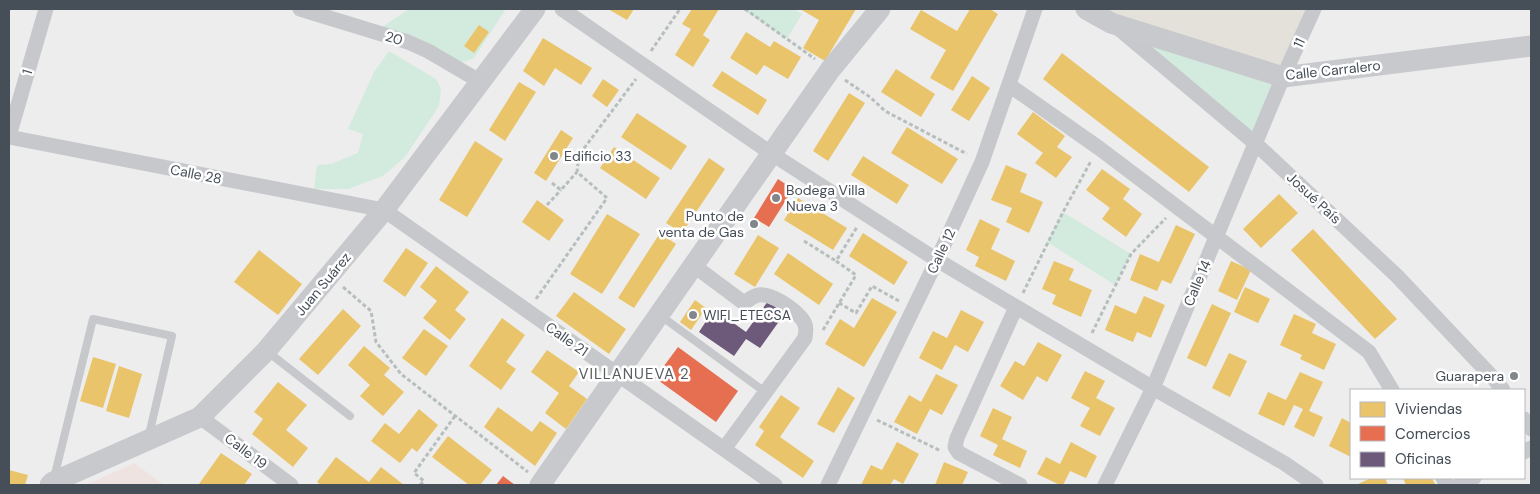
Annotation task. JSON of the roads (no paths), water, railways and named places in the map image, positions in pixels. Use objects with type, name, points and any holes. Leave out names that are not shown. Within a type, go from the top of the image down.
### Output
[{"type":"street","name":"1","points":[[9,136],[46,9]]},
{"type":"street","name":"20","points":[[300,9],[413,44],[481,82]]},
{"type":"street","name":"Juan Suárez","points":[[51,483],[200,417],[266,351],[330,276],[384,210],[535,9]]},
{"type":"street","points":[[562,9],[772,154],[937,260],[1284,463],[1316,485]]},
{"type":"street","points":[[540,484],[830,70],[880,9]]},
{"type":"street","name":"Calle 12","points":[[828,485],[937,260],[982,162],[1035,9]]},
{"type":"street","name":"Calle Carralero","points":[[1086,9],[1111,23],[1283,77],[1531,46]]},
{"type":"street","name":"11","points":[[1283,77],[1314,9]]},
{"type":"street","name":"Josué País","points":[[1111,23],[1256,144],[1397,276],[1502,389]]},
{"type":"street","name":"Calle 14","points":[[1106,485],[1153,388],[1283,77]]},
{"type":"street","points":[[1009,85],[1099,148],[1370,352],[1391,389]]},
{"type":"street","name":"Calle 28","points":[[9,136],[384,210]]},
{"type":"street","name":"Calle 21","points":[[384,210],[775,485]]},
{"type":"street","points":[[693,265],[744,303],[756,295],[777,298],[803,320],[807,329],[805,338],[724,449]]},
{"type":"street","points":[[1016,307],[957,438],[955,447],[959,453],[1020,485]]},
{"type":"street","name":"Calle 19","points":[[200,417],[291,485]]},
{"type":"street","points":[[1459,485],[1472,479]]},
{"type":"lane","points":[[659,315],[766,392]]},
{"type":"lane","points":[[51,483],[93,319],[172,336],[148,440]]},
{"type":"lane","points":[[266,351],[350,416]]},
{"type":"place","name":"Edificio 33","points":[[554,156]]},
{"type":"place","name":"Bodega Villa Nueva 3","points":[[776,198]]},
{"type":"place","name":"Punto de venta de Gas","points":[[754,224]]},
{"type":"place","name":"WIFI_ETECSA","points":[[693,315]]},
{"type":"place","name":"Guarapera","points":[[1514,376]]},
{"type":"district","name":"VILLANUEVA 2","points":[[634,374]]}]
